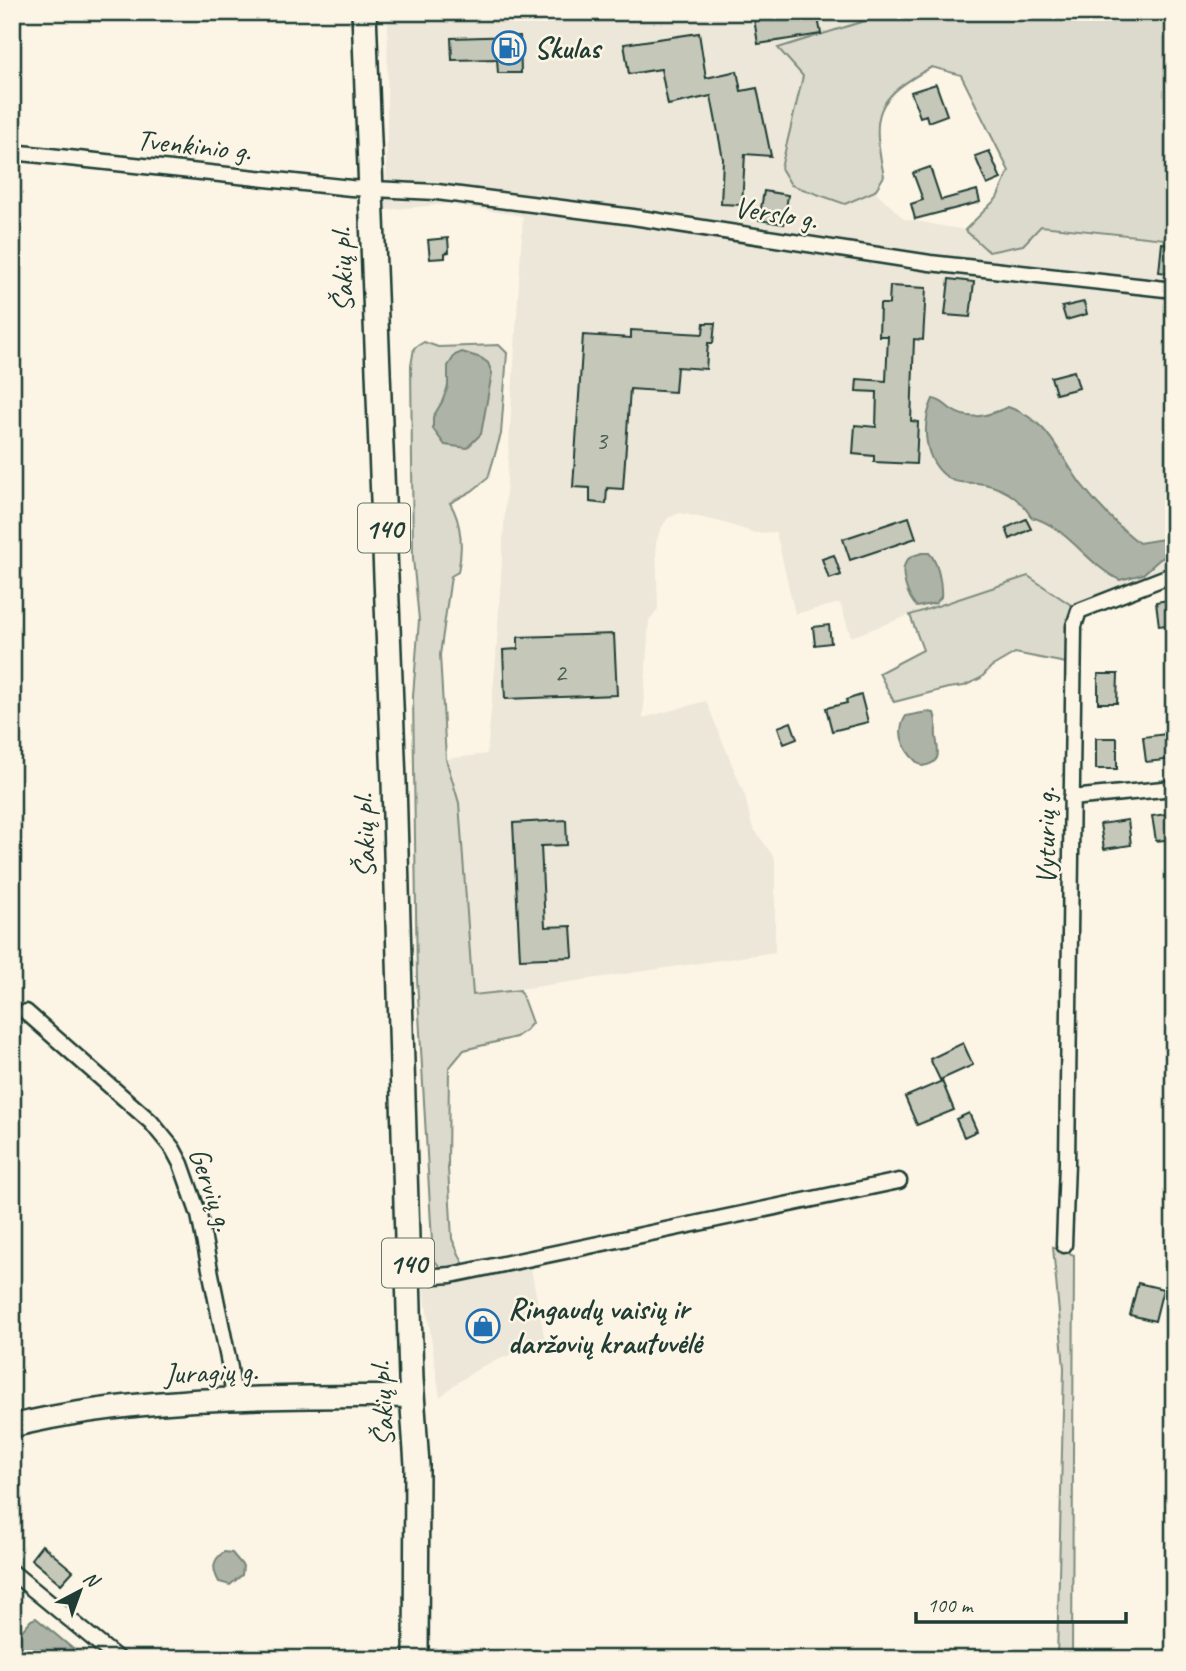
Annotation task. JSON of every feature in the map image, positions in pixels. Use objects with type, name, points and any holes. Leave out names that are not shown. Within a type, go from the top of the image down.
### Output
[{"type":"main road","name":"Šakių pl.","points":[[364,12],[394,782],[418,1536],[416,1659]]},
{"type":"main road","name":"Juragių g.","points":[[12,1426],[82,1411],[129,1406],[234,1400],[413,1396]]},
{"type":"street","name":"Tvenkinio g.","points":[[12,152],[370,189]]},
{"type":"street","name":"Verslo g.","points":[[370,189],[424,190],[536,204],[930,263],[1174,290]]},
{"type":"street","name":"Vyturių g.","points":[[1064,1245],[1068,1163],[1074,626],[1079,611],[1174,574]]},
{"type":"street","points":[[1071,798],[1174,788]]},
{"type":"street","name":"Gervių g.","points":[[26,1012],[151,1122],[164,1136],[181,1164],[199,1215],[234,1400]]},
{"type":"street","points":[[408,1278],[451,1275],[900,1181]]},
{"type":"street","points":[[12,1572],[118,1659]]},
{"type":"shaded area","points":[[388,12],[893,12],[778,48],[803,75],[781,168],[791,185],[845,204],[875,191],[904,219],[965,230],[989,252],[1023,245],[1041,226],[1174,240],[1174,566],[1074,607],[1027,576],[851,637],[840,603],[795,614],[776,532],[755,533],[680,513],[668,518],[660,530],[656,543],[658,609],[649,620],[643,718],[706,701],[745,796],[752,826],[775,859],[775,952],[473,996],[459,803],[446,759],[487,754],[496,658],[523,216],[447,204],[386,210]]},
{"type":"shaded area","points":[[893,12],[1174,12],[1174,240],[1041,226],[1023,245],[989,252],[965,230],[997,198],[1009,171],[961,75],[932,67],[898,88],[881,110],[878,137],[884,176],[875,191],[845,204],[791,185],[781,168],[803,76],[778,48]]},
{"type":"shaded area","points":[[424,342],[438,347],[499,345],[507,353],[501,434],[488,478],[450,503],[459,528],[461,554],[458,572],[451,576],[440,655],[446,759],[459,803],[473,995],[520,990],[532,1023],[516,1037],[464,1050],[449,1068],[448,1168],[452,1239],[464,1265],[441,1268],[433,1259],[417,979],[413,696],[419,620],[413,558],[411,366],[414,348]]},
{"type":"shaded area","points":[[462,352],[481,358],[488,363],[492,373],[481,434],[467,448],[445,445],[433,429],[433,417],[448,386],[448,366],[455,355]]},
{"type":"shaded area","points":[[933,399],[966,416],[987,415],[1008,407],[1034,420],[1051,439],[1081,484],[1123,530],[1139,543],[1163,539],[1174,552],[1160,559],[1143,574],[1120,580],[1097,565],[1055,529],[1031,517],[1008,493],[985,484],[950,479],[934,463],[927,442],[927,420]]},
{"type":"shaded area","points":[[922,553],[929,553],[935,562],[941,597],[936,603],[917,607],[908,592],[903,572],[907,560]]},
{"type":"shaded area","points":[[1028,576],[1074,607],[1066,663],[1015,653],[991,667],[981,678],[964,686],[894,702],[879,673],[923,650],[910,615]]},
{"type":"shaded area","points":[[934,713],[935,716],[938,756],[929,765],[922,766],[903,744],[901,730],[906,716]]},
{"type":"shaded area","points":[[1053,1247],[1074,1255],[1072,1659],[1057,1659],[1064,1368]]},
{"type":"shaded area","points":[[530,1264],[545,1340],[481,1367],[440,1397],[423,1284]]},
{"type":"shaded area","points":[[224,1552],[232,1553],[243,1566],[242,1575],[230,1585],[219,1582],[214,1569],[217,1558]]},
{"type":"shaded area","points":[[36,1618],[85,1659],[26,1659],[12,1642],[31,1620]]},
{"type":"building","points":[[753,12],[817,12],[821,34],[758,44]]},
{"type":"building","points":[[699,33],[706,78],[737,71],[741,91],[757,88],[771,156],[745,154],[742,205],[721,204],[723,159],[711,96],[668,105],[661,69],[629,74],[624,44]]},
{"type":"building","points":[[520,36],[521,73],[498,73],[497,59],[452,60],[451,38]]},
{"type":"building","points":[[936,84],[947,115],[928,122],[926,115],[920,117],[911,92]]},
{"type":"building","points":[[989,151],[1001,179],[987,185],[975,156]]},
{"type":"building","points":[[930,167],[941,200],[977,190],[980,202],[915,219],[911,204],[923,200],[913,173]]},
{"type":"building","points":[[764,191],[788,195],[784,224],[759,220]]},
{"type":"building","points":[[448,238],[449,252],[445,253],[445,258],[430,259],[428,240]]},
{"type":"building","points":[[1162,243],[1174,245],[1174,274],[1159,272]]},
{"type":"building","points":[[949,279],[974,282],[970,317],[945,315]]},
{"type":"building","points":[[890,286],[926,288],[923,340],[914,339],[911,421],[918,422],[916,464],[874,462],[874,456],[853,454],[855,425],[876,427],[877,392],[856,391],[857,379],[886,381],[888,336],[879,336],[880,304],[889,304]]},
{"type":"building","points":[[1084,302],[1087,314],[1066,320],[1062,307]]},
{"type":"building","points":[[704,323],[715,323],[713,343],[708,343],[706,369],[677,367],[675,392],[630,389],[623,489],[607,488],[606,504],[590,502],[590,488],[573,487],[583,335],[631,338],[631,330],[703,334]]},
{"type":"building","points":[[1074,371],[1079,388],[1056,394],[1051,377]]},
{"type":"building","points":[[909,517],[916,538],[850,560],[843,539]]},
{"type":"building","points":[[1026,519],[1031,529],[1010,539],[1006,528]]},
{"type":"building","points":[[834,555],[841,575],[829,579],[822,559]]},
{"type":"building","points":[[1174,599],[1174,624],[1159,626],[1156,602]]},
{"type":"building","points":[[829,625],[831,643],[815,645],[813,627]]},
{"type":"building","points":[[614,634],[617,695],[505,699],[503,650],[518,649],[518,637]]},
{"type":"building","points":[[1098,674],[1118,674],[1117,703],[1098,703]]},
{"type":"building","points":[[861,695],[868,722],[832,731],[826,708],[847,703],[846,700]]},
{"type":"building","points":[[791,722],[797,739],[784,744],[778,727]]},
{"type":"building","points":[[1174,733],[1174,759],[1146,762],[1143,737]]},
{"type":"building","points":[[1096,738],[1117,738],[1117,769],[1096,769]]},
{"type":"building","points":[[1174,813],[1174,839],[1156,841],[1152,816]]},
{"type":"building","points":[[566,820],[567,845],[541,846],[545,927],[571,926],[573,957],[520,959],[513,823]]},
{"type":"building","points":[[1128,820],[1131,845],[1104,849],[1100,824]]},
{"type":"building","points":[[963,1043],[973,1065],[940,1080],[930,1059]]},
{"type":"building","points":[[942,1081],[954,1110],[917,1125],[905,1097]]},
{"type":"building","points":[[969,1113],[977,1131],[964,1137],[956,1119]]},
{"type":"building","points":[[1138,1283],[1163,1289],[1155,1321],[1130,1315]]},
{"type":"building","name":"Ringaudų vaisių ir daržovių krautuvėlė","points":[[489,1314],[491,1337],[478,1339],[476,1315]]},
{"type":"building","points":[[42,1545],[73,1571],[61,1584],[31,1559]]},
{"type":"place","name":"Skulas","points":[[509,48]]},
{"type":"place","name":"Ringaudų vaisių ir daržovių krautuvėlė","points":[[483,1326]]}]
